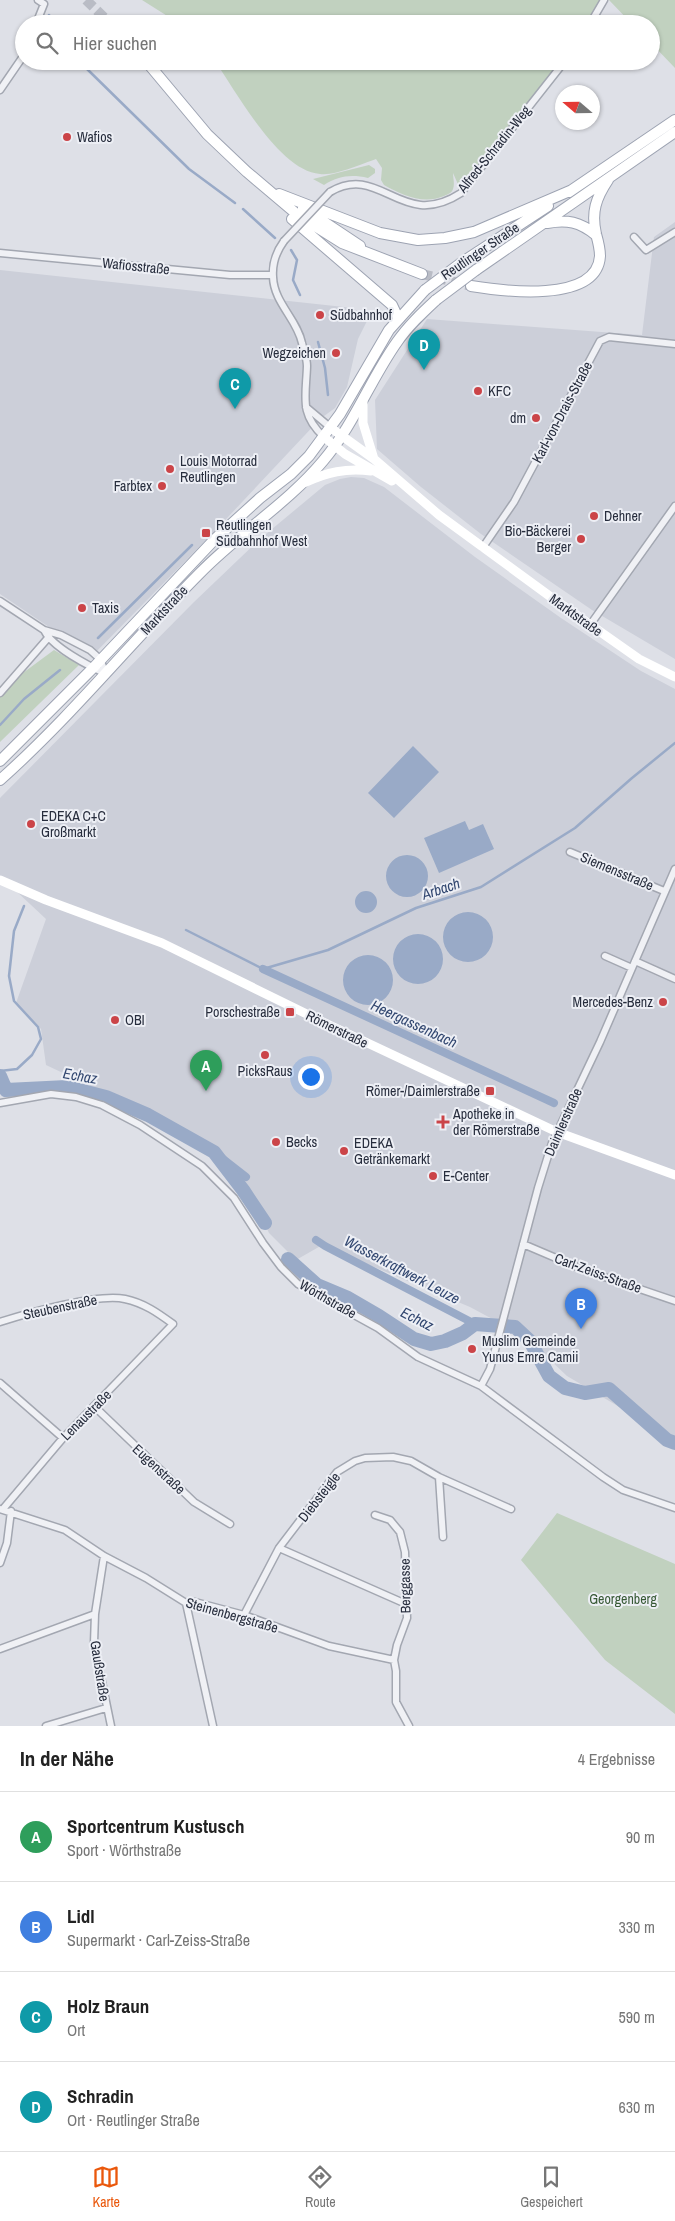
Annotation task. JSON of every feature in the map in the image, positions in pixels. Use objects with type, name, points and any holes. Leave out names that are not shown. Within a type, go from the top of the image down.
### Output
[{"type":"main road","points":[[154,70],[207,134],[263,186],[299,216],[342,243],[422,274]]},
{"type":"main road","name":"Reutlinger Straße","points":[[331,428],[398,318],[425,290],[461,263],[675,120]]},
{"type":"main road","name":"Reutlinger Straße","points":[[342,436],[398,342],[418,317],[436,300],[613,173],[675,132]]},
{"type":"main road","points":[[471,286],[502,290],[542,291],[569,288],[590,277],[600,258],[593,212],[595,203],[613,173]]},
{"type":"main road","points":[[263,186],[290,199],[380,233],[418,240],[445,238],[474,232],[572,190]]},
{"type":"main road","points":[[263,186],[288,215],[392,306],[398,318]]},
{"type":"main road","points":[[290,199],[374,256]]},
{"type":"main road","points":[[541,224],[569,221],[579,224],[596,235]]},
{"type":"main road","points":[[363,402],[363,423],[374,459]]},
{"type":"main road","points":[[331,428],[342,436]]},
{"type":"main road","name":"Marktstraße","points":[[0,761],[93,668],[215,540],[260,498],[291,474],[331,428]]},
{"type":"main road","name":"Marktstraße","points":[[0,780],[65,718],[229,544],[300,485],[342,436],[374,459],[409,491],[590,625],[639,659],[675,677]]},
{"type":"main road","points":[[324,437],[334,447]]},
{"type":"main road","name":"Marktstraße","points":[[334,447],[409,491]]},
{"type":"main road","points":[[300,485],[321,475],[339,470],[378,472]]},
{"type":"main road","name":"Römerstraße","points":[[0,880],[46,900],[162,943],[324,1023],[557,1132],[675,1175]]},
{"type":"street","points":[[595,15],[604,0]]},
{"type":"street","points":[[38,15],[41,2]]},
{"type":"street","points":[[0,90],[15,68]]},
{"type":"street","name":"Alfred-Schradin-Weg","points":[[272,275],[276,254],[284,241],[330,192],[346,184],[362,184],[404,202],[417,205],[433,205],[450,200],[461,193],[558,70]]},
{"type":"street","points":[[634,237],[646,250],[675,232]]},
{"type":"street","name":"Wafiosstraße","points":[[0,253],[230,275],[272,275]]},
{"type":"street","points":[[272,275],[277,295],[300,335],[307,364],[304,395],[306,407],[311,423],[324,437]]},
{"type":"street","name":"Karl-von-Drais-Straße","points":[[483,547],[514,502],[600,341],[609,337],[675,344]]},
{"type":"street","points":[[306,407],[331,428]]},
{"type":"street","points":[[590,625],[675,506]]},
{"type":"street","points":[[0,600],[44,630],[61,635],[90,650],[100,659],[106,674]]},
{"type":"street","points":[[44,630],[48,638],[93,668],[106,674]]},
{"type":"street","points":[[0,693],[48,638]]},
{"type":"street","name":"Siemensstraße","points":[[570,852],[664,892]]},
{"type":"street","name":"Daimlerstraße","points":[[481,1386],[490,1369],[499,1339],[540,1179],[557,1132],[675,869]]},
{"type":"street","points":[[606,956],[632,968]]},
{"type":"street","points":[[635,961],[675,979]]},
{"type":"street","name":"Wörthstraße","points":[[0,1103],[51,1094],[76,1097],[102,1105],[140,1125],[202,1166],[234,1198],[267,1249],[298,1284],[378,1328],[418,1357],[481,1386],[602,1477],[623,1490],[675,1508]]},
{"type":"street","name":"Carl-Zeiss-Straße","points":[[523,1244],[584,1270],[675,1300]]},
{"type":"street","name":"Steubenstraße","points":[[0,1322],[20,1315],[106,1297],[125,1299],[153,1309],[173,1324]]},
{"type":"street","name":"Lenaustraße","points":[[1,1509],[63,1438],[95,1407],[173,1324]]},
{"type":"street","points":[[0,1383],[63,1438]]},
{"type":"street","name":"Eugenstraße","points":[[95,1407],[194,1502],[230,1524]]},
{"type":"street","name":"Diebsteigle","points":[[244,1615],[279,1548],[337,1472],[355,1461],[365,1458],[394,1457],[411,1461],[439,1477],[511,1509]]},
{"type":"street","points":[[439,1477],[443,1537]]},
{"type":"street","name":"Steinenbergstraße","points":[[1,1509],[65,1530],[104,1556],[146,1578],[186,1603],[195,1602],[244,1615],[329,1646],[394,1660]]},
{"type":"street","points":[[0,1563],[7,1543],[11,1511]]},
{"type":"street","name":"Berggasse","points":[[375,1515],[390,1520],[400,1532],[405,1552],[407,1618],[396,1645],[394,1660],[396,1702],[409,1726]]},
{"type":"street","points":[[279,1548],[406,1604]]},
{"type":"street","name":"Gaußstraße","points":[[104,1556],[95,1614],[94,1643],[106,1708],[112,1726]]},
{"type":"street","points":[[186,1603],[213,1726]]},
{"type":"street","points":[[0,1649],[95,1614]]},
{"type":"street","points":[[46,1726],[106,1708]]},
{"type":"shaded area","points":[[675,222],[675,659],[592,610],[481,534],[421,487],[377,449],[375,400],[427,319],[642,335],[654,237]]},
{"type":"shaded area","points":[[0,270],[353,308],[368,319],[358,339],[347,387],[335,408],[320,419],[213,533],[92,656],[0,594]]},
{"type":"shaded area","points":[[351,477],[364,478],[384,487],[475,557],[561,618],[641,671],[675,689],[675,1440],[567,1376],[526,1337],[470,1307],[324,1244],[296,1260],[269,1233],[246,1183],[182,1129],[46,1065],[41,1029],[16,1003],[46,919],[0,876],[0,798],[194,602],[260,539],[325,485]]},
{"type":"green space","points":[[142,0],[603,0],[594,15],[166,15]]},
{"type":"green space","points":[[609,0],[675,0],[675,68],[660,52],[660,15],[623,15]]},
{"type":"green space","points":[[221,70],[556,70],[461,191],[453,173],[454,185],[452,192],[436,199],[413,198],[384,185],[381,180],[382,168],[376,159],[333,173],[320,174],[305,170],[289,160],[260,128]]},
{"type":"green space","points":[[369,165],[375,169],[375,173],[368,178],[345,177],[324,185],[313,179]]},
{"type":"green space","points":[[54,650],[79,665],[0,742],[0,693],[8,684]]},
{"type":"green space","name":"Georgenberg","points":[[557,1513],[675,1564],[675,1714],[605,1660],[521,1560]]},
{"type":"water","points":[[413,746],[439,772],[394,818],[368,793]]},
{"type":"water","points":[[465,821],[469,830],[483,824],[494,849],[439,873],[424,838]]},
{"type":"water","points":[[411,855],[419,858],[425,864],[428,876],[425,888],[419,894],[403,897],[395,894],[389,888],[386,872],[389,864],[395,858]]},
{"type":"water","points":[[366,891],[374,894],[377,902],[374,910],[366,913],[358,910],[355,902],[358,894]]},
{"type":"water","points":[[463,912],[473,912],[486,919],[493,932],[493,942],[486,955],[473,962],[463,962],[454,958],[447,951],[443,942],[443,932],[447,923],[454,916]]},
{"type":"water","points":[[413,934],[423,934],[436,941],[443,954],[443,964],[436,977],[423,984],[413,984],[404,980],[397,973],[393,964],[393,954],[397,945],[404,938]]},
{"type":"water","points":[[363,955],[373,955],[386,962],[393,975],[393,985],[386,998],[373,1005],[363,1005],[354,1001],[347,994],[343,985],[343,975],[347,966],[354,959]]},
{"type":"waterway","points":[[88,70],[189,169],[235,203]]},
{"type":"waterway","points":[[243,209],[275,238]]},
{"type":"waterway","points":[[291,250],[297,260],[293,280],[300,295]]},
{"type":"waterway","points":[[318,342],[325,368],[328,395]]},
{"type":"waterway","points":[[98,638],[192,545]]},
{"type":"waterway","points":[[0,725],[24,699],[60,670]]},
{"type":"waterway","name":"Arbach","points":[[186,930],[263,969],[328,950],[416,908],[481,887],[575,828],[675,743]]},
{"type":"waterway","name":"Arbach","points":[[0,1071],[17,1069],[32,1055],[41,1039],[38,1027],[14,1001],[9,976],[14,931],[24,906]]},
{"type":"waterway","name":"Heergassenbach","points":[[263,969],[554,1103]]},
{"type":"waterway","name":"Echaz","points":[[0,1076],[6,1090],[67,1087],[106,1097],[148,1115],[214,1152],[265,1223]]},
{"type":"waterway","name":"Wasserkraftwerk Leuze","points":[[214,1152],[246,1177]]},
{"type":"waterway","name":"Wasserkraftwerk Leuze","points":[[316,1240],[475,1324]]},
{"type":"waterway","name":"Echaz","points":[[288,1259],[317,1285],[348,1298],[414,1339],[431,1344],[445,1341],[463,1333],[475,1324],[515,1327],[530,1341],[549,1376],[565,1388],[585,1393],[609,1389],[667,1440],[675,1443]]},
{"type":"tunnel","points":[[86,0],[102,15]]},
{"type":"tunnel","points":[[422,274],[471,286]]},
{"type":"place","name":"Wafios","points":[[67,137]]},
{"type":"place","name":"Südbahnhof","points":[[320,315]]},
{"type":"place","name":"Wegzeichen","points":[[336,353]]},
{"type":"place","name":"Schradin","points":[[424,370]]},
{"type":"place","name":"KFC","points":[[478,391]]},
{"type":"place","name":"Holz Braun","points":[[235,409]]},
{"type":"place","name":"dm","points":[[536,418]]},
{"type":"place","name":"Louis Motorrad Reutlingen","points":[[170,469]]},
{"type":"place","name":"Farbtex","points":[[162,486]]},
{"type":"place","name":"Dehner","points":[[594,516]]},
{"type":"place","name":"Reutlingen Südbahnhof West","points":[[206,533]]},
{"type":"place","name":"Bio-Bäckerei Berger","points":[[581,539]]},
{"type":"place","name":"Taxis","points":[[82,608]]},
{"type":"place","name":"EDEKA C+C Großmarkt","points":[[31,824]]},
{"type":"place","name":"Mercedes-Benz","points":[[663,1002]]},
{"type":"place","name":"Porschestraße","points":[[290,1012]]},
{"type":"place","name":"OBI","points":[[115,1020]]},
{"type":"place","name":"PicksRaus","points":[[265,1055]]},
{"type":"place","name":"Sportcentrum Kustusch","points":[[206,1091]]},
{"type":"place","name":"Römer-/Daimlerstraße","points":[[490,1091]]},
{"type":"place","name":"Apotheke in der Römerstraße","points":[[443,1122]]},
{"type":"place","name":"Becks","points":[[276,1142]]},
{"type":"place","name":"EDEKA Getränkemarkt","points":[[344,1151]]},
{"type":"place","name":"E-Center","points":[[433,1176]]},
{"type":"place","name":"Lidl","points":[[581,1329]]},
{"type":"place","name":"Muslim Gemeinde Yunus Emre Camii","points":[[472,1349]]}]
